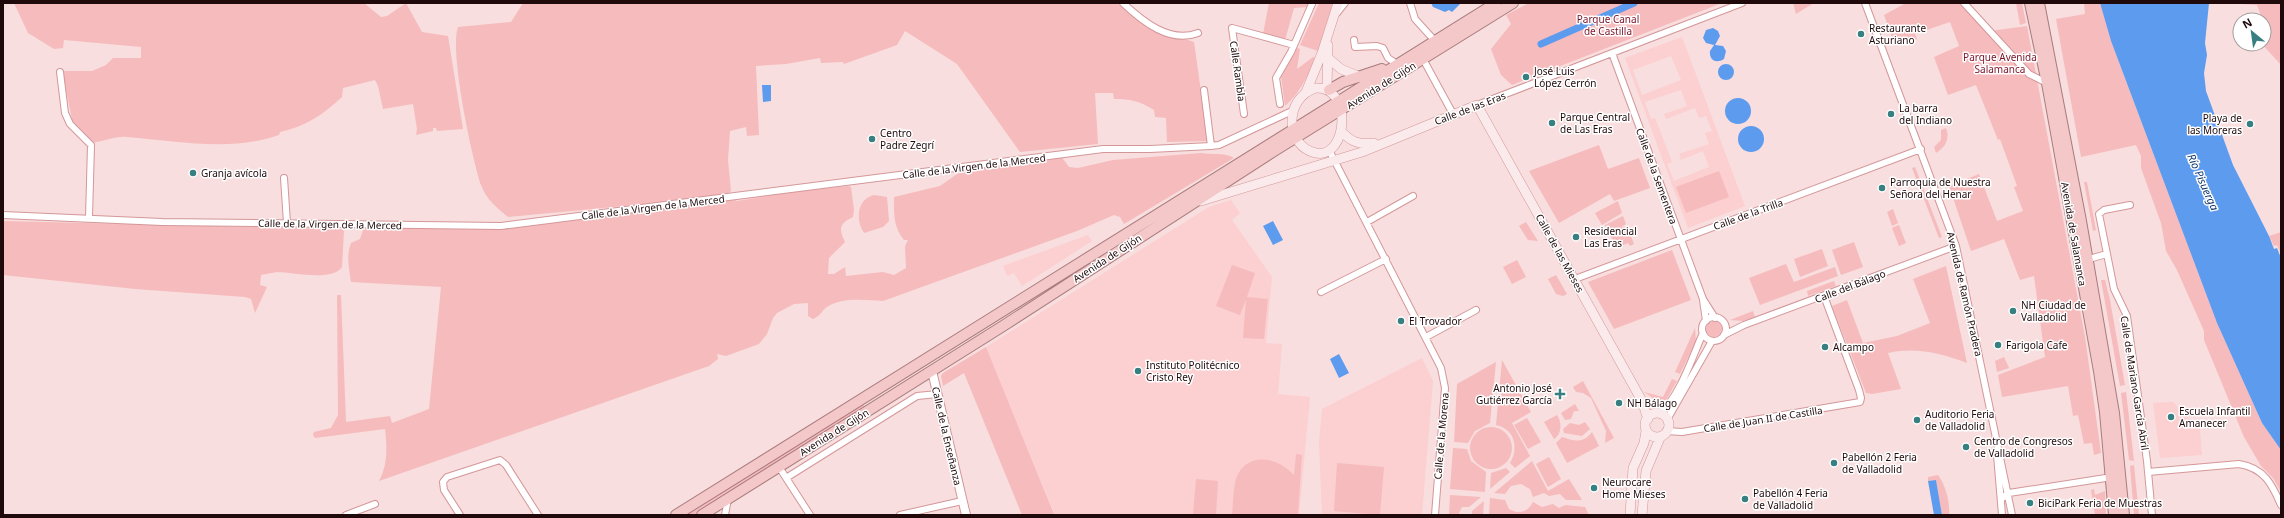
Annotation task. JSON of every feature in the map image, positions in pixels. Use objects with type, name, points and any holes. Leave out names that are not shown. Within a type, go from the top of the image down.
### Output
[{"type":"highway","name":"Avenida de Gijón","points":[[1339,106],[1397,64],[1496,3]]},
{"type":"highway","name":"Avenida de Gijón","points":[[676,515],[996,314],[1339,106],[1423,58],[1513,3]]},
{"type":"highway","name":"Avenida de Salamanca","points":[[2030,3],[2114,413],[2124,515]]},
{"type":"highway","name":"Avenida de Salamanca","points":[[2039,3],[2084,261],[2105,412],[2112,477],[2114,515]]},
{"type":"highway","points":[[1328,89],[1343,82],[1397,64]]},
{"type":"highway","name":"Avenida de Gijón","points":[[702,515],[932,371],[1194,203],[1295,134]]},
{"type":"highway","points":[[851,405],[919,369],[932,371],[934,358],[988,324],[996,314]]},
{"type":"main road","points":[[1329,32],[1328,89],[1339,106],[1341,131],[1334,147],[1327,151],[1316,153],[1309,150],[1295,134],[1292,111],[1306,92],[1329,32],[1338,3]]},
{"type":"main road","points":[[1328,58],[1341,70],[1360,77]]},
{"type":"main road","points":[[1306,92],[1316,88],[1328,89]]},
{"type":"main road","name":"Calle de las Eras","points":[[1194,203],[1362,152],[1477,105]]},
{"type":"main road","name":"Calle de las Mieses","points":[[1477,105],[1642,401],[1654,414]]},
{"type":"main road","points":[[1341,131],[1350,141],[1360,144],[1387,141]]},
{"type":"main road","points":[[1319,164],[1327,151]]},
{"type":"main road","points":[[1630,515],[1633,468],[1644,443],[1646,431],[1654,414],[1668,418],[1669,425],[1646,471],[1642,515]]},
{"type":"main road","points":[[1646,431],[1652,438],[1663,435]]},
{"type":"street","points":[[1123,3],[1148,24],[1164,32],[1191,36],[1198,34]]},
{"type":"street","points":[[1280,104],[1276,78],[1294,45],[1312,3]]},
{"type":"street","points":[[1334,16],[1345,3]]},
{"type":"street","points":[[1410,3],[1415,19],[1435,41]]},
{"type":"street","name":"Calle de las Eras","points":[[1477,105],[1742,3]]},
{"type":"street","name":"Avenida de Ramón Pradera","points":[[1865,3],[1921,149],[1956,246],[2009,493],[2012,515]]},
{"type":"street","points":[[1964,3],[2029,74],[2047,83]]},
{"type":"street","name":"Calle Rambla","points":[[1244,114],[1232,28],[1294,45]]},
{"type":"street","name":"Avenida de Gijón","points":[[1354,40],[1355,47],[1377,46],[1383,48],[1388,58],[1397,64]]},
{"type":"street","name":"Calle de la Sementera","points":[[1612,53],[1703,299],[1715,318]]},
{"type":"street","points":[[1423,58],[1453,114]]},
{"type":"street","points":[[60,72],[65,113],[70,124],[91,145],[89,217]]},
{"type":"street","points":[[1204,90],[1212,146]]},
{"type":"street","name":"Calle de la Virgen de la Merced","points":[[3,215],[89,217],[162,222],[501,226],[1103,149],[1150,149],[1219,145],[1292,111]]},
{"type":"street","name":"Calle de la Trilla","points":[[1575,279],[1921,149]]},
{"type":"street","name":"Calle de la Morena","points":[[1327,151],[1335,159],[1441,368],[1445,388],[1435,515]]},
{"type":"street","points":[[284,178],[287,223]]},
{"type":"street","points":[[1367,222],[1412,196]]},
{"type":"street","name":"Calle de Mariano García Abril","points":[[2130,205],[2104,210],[2099,214],[2114,289],[2127,316],[2148,472],[2152,515]]},
{"type":"street","name":"Calle del Bálago","points":[[1724,335],[1744,325],[1956,246]]},
{"type":"street","points":[[2084,261],[2107,254]]},
{"type":"street","points":[[1321,292],[1386,259]]},
{"type":"street","name":"Calle de Juan II de Castilla","points":[[1663,435],[1860,402],[1862,398],[1824,296]]},
{"type":"street","name":"Calle de la Sementera","points":[[1703,299],[1706,321]]},
{"type":"street","points":[[1426,337],[1476,310]]},
{"type":"street","points":[[1715,318],[1721,320],[1725,326],[1724,335],[1719,340],[1712,341],[1706,338],[1702,327],[1706,321],[1715,318]]},
{"type":"street","name":"Calle del Bálago","points":[[1725,326],[1744,325]]},
{"type":"street","points":[[1654,414],[1667,407],[1703,333]]},
{"type":"street","points":[[1668,418],[1712,341]]},
{"type":"street","name":"Calle de la Enseñanza","points":[[932,371],[966,515]]},
{"type":"street","name":"Avenida de Gijón","points":[[786,478],[917,396],[938,394]]},
{"type":"street","name":"Avenida de Ramón Pradera","points":[[1996,432],[2002,515]]},
{"type":"street","points":[[460,515],[444,490],[443,482],[447,477],[500,460],[506,465],[538,515]]},
{"type":"street","points":[[2148,472],[2239,464],[2247,466],[2265,475],[2273,486],[2281,505]]},
{"type":"street","name":"Avenida de Ramón Pradera","points":[[1998,466],[2004,487],[2009,493]]},
{"type":"street","points":[[779,467],[810,515]]},
{"type":"street","points":[[2001,499],[2009,493],[2112,477]]},
{"type":"street","points":[[724,515],[728,499]]},
{"type":"street","points":[[900,515],[962,501]]},
{"type":"street","points":[[346,515],[375,504]]},
{"type":"shaded area","points":[[1682,37],[1745,206],[1688,228],[1625,58]],"holes":[[[1671,56],[1681,80],[1642,95],[1633,70]],[[1681,90],[1687,106],[1664,114],[1666,119],[1695,108],[1699,118],[1706,116],[1712,131],[1705,133],[1709,144],[1679,154],[1681,160],[1703,151],[1709,167],[1674,181],[1667,164],[1672,162],[1655,118],[1651,119],[1645,102]]]},
{"type":"shaded area","name":"Instituto Politécnico Cristo Rey","points":[[1231,200],[1240,213],[1232,220],[1272,277],[1266,343],[1282,344],[1278,394],[1310,397],[1299,515],[1055,515],[986,347],[1209,207]]},
{"type":"shaded area","points":[[1088,235],[1092,241],[1022,286],[1014,273],[1007,276],[1003,266]]},
{"type":"shaded area","points":[[1422,358],[1433,381],[1422,515],[1322,515],[1319,443],[1322,409]]},
{"type":"shaded area","name":"Escuela Infantil Amanecer","points":[[2173,402],[2200,430],[2202,455],[2160,458],[2153,403]]},
{"type":"green space","points":[[14,3],[364,3],[381,17],[387,16],[406,3],[422,32],[448,36],[463,129],[437,131],[436,128],[433,128],[433,131],[416,135],[417,129],[413,104],[383,109],[378,86],[375,80],[343,88],[342,97],[314,119],[298,127],[280,132],[279,135],[261,140],[242,143],[204,144],[123,137],[93,143],[73,124],[62,71],[92,71],[106,65],[113,58],[141,58],[141,47],[64,40],[63,48],[54,49],[28,33]]},
{"type":"green space","points":[[523,3],[1118,4],[1147,27],[1194,42],[1208,141],[1167,142],[1166,118],[1155,117],[1154,110],[1144,104],[1125,99],[1114,99],[1113,93],[1095,93],[1098,144],[1020,152],[957,64],[905,31],[897,45],[844,64],[843,62],[821,63],[820,58],[786,64],[756,66],[759,135],[747,136],[746,127],[730,131],[728,160],[731,191],[729,193],[667,202],[508,217],[489,199],[481,185],[467,129],[459,80],[456,40],[458,27],[511,22]]},
{"type":"green space","points":[[1269,3],[1307,3],[1309,7],[1294,8],[1285,40],[1263,34]]},
{"type":"green space","points":[[1319,3],[1333,3],[1318,51],[1300,45]]},
{"type":"green space","name":"Parque Canal de Castilla","points":[[1529,3],[1722,3],[1512,85],[1501,75],[1491,49],[1511,24],[1506,15]]},
{"type":"green space","points":[[1793,3],[1814,3],[1796,14]]},
{"type":"green space","name":"Parque Avenida Salamanca","points":[[1906,3],[1964,3],[1990,31],[2027,26],[2085,337],[2101,453],[2094,455],[2092,443],[2084,444],[2078,415],[2073,416],[2068,386],[2002,397],[1998,375],[2045,357],[2034,276],[2020,280],[2004,239],[1971,251],[1949,186],[1979,174],[1997,221],[2023,211],[2014,187],[2017,186],[2000,139],[1998,140],[1976,85],[1948,95],[1934,57],[1959,46],[1950,22],[1915,34],[1917,39],[1895,46],[1884,15]]},
{"type":"green space","points":[[2016,3],[2022,3],[2026,23],[2020,25]]},
{"type":"green space","points":[[2084,3],[2100,3],[2111,41],[2217,323],[2262,423],[2281,450],[2281,492],[2273,478],[2261,466],[2244,437],[2204,340],[2204,331],[2177,270],[2166,251],[2161,223],[2141,168],[2141,156],[2136,145],[2081,157],[2056,19],[2085,14]]},
{"type":"green space","points":[[2227,3],[2281,3],[2281,65],[2269,52],[2272,52],[2272,12],[2260,12],[2257,5]]},
{"type":"green space","points":[[1297,48],[1300,49],[1297,69],[1313,57],[1316,58],[1299,90],[1285,106],[1281,77]]},
{"type":"green space","points":[[1946,128],[1948,135],[1945,145],[1936,153],[1934,147],[1941,140],[1941,130]]},
{"type":"green space","points":[[1599,145],[1608,169],[1639,158],[1650,188],[1614,201],[1610,194],[1559,223],[1529,171]]},
{"type":"green space","points":[[1201,153],[1222,154],[1234,158],[1124,224],[1120,217],[1114,215],[1077,231],[883,301],[846,300],[833,304],[825,308],[813,319],[808,316],[808,303],[794,304],[777,313],[773,318],[767,334],[759,344],[726,356],[717,354],[718,359],[709,366],[379,481],[385,462],[385,429],[315,438],[313,435],[314,432],[331,428],[338,415],[337,295],[341,295],[346,422],[390,416],[392,423],[429,409],[441,287],[351,282],[348,262],[349,248],[351,243],[360,239],[363,230],[367,228],[501,228],[735,200],[737,201],[803,190],[848,186],[851,187],[854,210],[853,217],[845,221],[842,226],[841,233],[845,242],[829,258],[828,274],[834,274],[845,267],[846,276],[883,272],[894,275],[906,268],[905,246],[908,240],[904,240],[900,235],[896,225],[894,214],[894,197],[940,186],[960,172],[1061,156],[1069,167],[1078,168],[1113,160]]},
{"type":"green space","points":[[1915,167],[1942,237],[1939,238],[1912,168]]},
{"type":"green space","points":[[1719,171],[1729,197],[1686,213],[1676,187]]},
{"type":"green space","points":[[2084,182],[2087,182],[2096,230],[2093,231]]},
{"type":"green space","points":[[874,195],[887,197],[889,221],[883,227],[864,233],[859,222],[859,211],[864,201],[868,197]]},
{"type":"green space","points":[[1618,201],[1622,213],[1602,225],[1595,213]]},
{"type":"green space","points":[[1893,209],[1898,223],[1892,226],[1887,212]]},
{"type":"green space","points":[[1623,216],[1626,224],[1620,228],[1627,226],[1634,244],[1630,246],[1628,243],[1619,247],[1618,244],[1626,238],[1615,244],[1605,225]]},
{"type":"green space","points":[[3,221],[341,229],[344,231],[342,267],[337,272],[321,275],[277,272],[261,275],[260,285],[267,287],[255,313],[251,299],[245,297],[135,289],[3,275]]},
{"type":"green space","points":[[1526,222],[1538,241],[1528,240],[1519,226]]},
{"type":"green space","points":[[1899,225],[1906,243],[1899,246],[1892,228]]},
{"type":"green space","points":[[2281,232],[2281,254],[2277,245],[2274,246],[2269,236]]},
{"type":"green space","points":[[1854,242],[1863,267],[1841,275],[1832,250]]},
{"type":"green space","points":[[1822,249],[1828,266],[1800,277],[1794,259]]},
{"type":"green space","points":[[1672,250],[1691,300],[1614,329],[1588,282]]},
{"type":"green space","points":[[1517,260],[1526,277],[1512,284],[1503,267]]},
{"type":"green space","points":[[1786,264],[1794,282],[1835,267],[1838,276],[1760,305],[1749,278]]},
{"type":"green space","points":[[1232,265],[1255,273],[1247,297],[1268,299],[1264,339],[1243,338],[1246,299],[1240,315],[1216,306]]},
{"type":"green space","points":[[1946,266],[1967,363],[1947,356],[1928,352],[1898,351],[1888,353],[1901,389],[1872,394],[1866,393],[1832,306],[1847,300],[1863,343],[1897,336],[1930,323],[1913,279]]},
{"type":"green space","points":[[1556,275],[1567,294],[1563,296],[1556,294],[1548,279]]},
{"type":"green space","points":[[2101,280],[2105,280],[2110,300],[2125,385],[2120,386]]},
{"type":"green space","points":[[1834,281],[1836,286],[1808,296],[1807,291]]},
{"type":"green space","points":[[1753,311],[1755,317],[1743,321],[1730,320]]},
{"type":"green space","points":[[1714,321],[1721,326],[1722,329],[1717,336],[1714,337],[1707,332],[1706,329],[1711,322]]},
{"type":"green space","points":[[1695,328],[1696,341],[1680,374],[1675,372]]},
{"type":"green space","points":[[986,347],[1054,514],[1022,515],[964,373],[943,386],[941,376],[943,373]]},
{"type":"green space","points":[[2004,357],[2009,368],[1997,372],[1995,361]]},
{"type":"green space","points":[[1502,360],[1531,412],[1512,423],[1530,456],[1515,468],[1510,463],[1513,457],[1515,445],[1514,440],[1507,431],[1496,425]]},
{"type":"green space","points":[[1496,362],[1490,423],[1475,431],[1468,443],[1454,442],[1457,384]]},
{"type":"green space","points":[[1672,379],[1677,381],[1666,400],[1656,400],[1644,392],[1663,397]]},
{"type":"green space","points":[[1583,381],[1614,438],[1605,443],[1606,431],[1591,398],[1583,393],[1576,392],[1573,387]]},
{"type":"green space","points":[[2126,392],[2134,461],[2129,460],[2121,393]]},
{"type":"green space","points":[[863,404],[865,408],[694,515],[684,515]]},
{"type":"green space","points":[[1575,404],[1579,411],[1574,411],[1571,419],[1565,420],[1561,413]]},
{"type":"green space","points":[[1557,415],[1560,421],[1560,431],[1554,439],[1544,422]]},
{"type":"green space","points":[[1527,418],[1541,442],[1528,449],[1514,425]]},
{"type":"green space","points":[[1585,422],[1590,429],[1582,436],[1564,433],[1563,429],[1570,423],[1579,425]]},
{"type":"green space","points":[[1491,427],[1506,433],[1512,448],[1506,463],[1491,469],[1476,463],[1470,448],[1476,433]]},
{"type":"green space","points":[[1592,432],[1599,446],[1567,463],[1556,443],[1562,437],[1582,440],[1589,436]]},
{"type":"green space","points":[[1453,448],[1467,449],[1471,461],[1486,472],[1485,492],[1450,489]]},
{"type":"green space","points":[[1296,454],[1302,455],[1298,515],[1232,515],[1235,483],[1244,466],[1252,461],[1269,460],[1278,463],[1294,475]]},
{"type":"green space","points":[[1549,457],[1561,479],[1548,487],[1536,464]]},
{"type":"green space","points":[[1532,461],[1548,491],[1569,479],[1582,500],[1566,500],[1560,494],[1549,496],[1544,493],[1533,497],[1530,489],[1521,484],[1511,486],[1505,494],[1494,493]]},
{"type":"green space","points":[[1337,463],[1384,467],[1380,515],[1334,511]]},
{"type":"green space","points":[[2134,465],[2139,515],[2134,515],[2130,466]]},
{"type":"green space","points":[[1506,468],[1510,472],[1490,489],[1491,473]]},
{"type":"green space","points":[[1938,475],[1947,494],[1949,515],[1942,515],[1936,480],[1928,481],[1928,477]]},
{"type":"green space","points":[[1196,479],[1218,481],[1216,515],[1193,515]]},
{"type":"green space","points":[[2094,489],[2095,495],[2105,491],[2106,515],[2095,515],[2091,490]]},
{"type":"green space","points":[[1450,495],[1481,497],[1469,507],[1462,507],[1458,515],[1449,515]]},
{"type":"green space","points":[[1490,498],[1505,500],[1509,509],[1516,512],[1523,512],[1529,508],[1533,502],[1542,507],[1553,504],[1559,508],[1565,505],[1585,507],[1589,515],[1489,515]]},
{"type":"green space","points":[[1484,501],[1483,515],[1472,515],[1472,511]]},
{"type":"water","points":[[1431,3],[1461,3],[1452,12],[1449,10],[1445,12],[1433,7]]},
{"type":"water","name":"Río Pisuerga","points":[[2100,3],[2209,3],[2205,43],[2207,55],[2204,73],[2206,91],[2233,165],[2269,236],[2274,249],[2277,248],[2281,258],[2281,450],[2262,423],[2217,323],[2111,41]]},
{"type":"water","points":[[1713,28],[1718,31],[1720,36],[1715,45],[1723,46],[1726,51],[1724,59],[1718,61],[1712,59],[1710,54],[1710,51],[1714,45],[1706,43],[1703,38],[1706,30]]},
{"type":"water","points":[[1726,64],[1732,66],[1734,72],[1732,78],[1726,80],[1720,78],[1718,72],[1720,66]]},
{"type":"water","points":[[762,85],[771,85],[771,101],[763,102]]},
{"type":"water","points":[[1738,98],[1747,102],[1751,111],[1747,120],[1738,124],[1729,120],[1725,111],[1729,102]]},
{"type":"water","points":[[1751,126],[1760,130],[1764,139],[1760,148],[1751,152],[1742,148],[1738,139],[1742,130]]},
{"type":"water","points":[[1273,221],[1283,240],[1273,245],[1263,226]]},
{"type":"water","points":[[1339,354],[1349,373],[1339,378],[1330,359]]},
{"type":"water","points":[[1936,480],[1942,515],[1934,515],[1928,481]]},
{"type":"waterway","points":[[1541,44],[1634,3]]},
{"type":"place","name":"Restaurante Asturiano","points":[[1861,34]]},
{"type":"place","name":"José Luis López Cerrón","points":[[1526,77]]},
{"type":"place","name":"La barra del Indiano","points":[[1891,114]]},
{"type":"place","name":"Parque Central de Las Eras","points":[[1552,123]]},
{"type":"place","name":"Playa de las Moreras","points":[[2250,124]]},
{"type":"place","name":"Centro Padre Zegrí","points":[[872,139]]},
{"type":"place","name":"Granja avícola","points":[[193,173]]},
{"type":"place","name":"Parroquia de Nuestra Señora del Henar","points":[[1882,188]]},
{"type":"place","name":"Residencial Las Eras","points":[[1576,237]]},
{"type":"place","name":"NH Ciudad de Valladolid","points":[[2013,311]]},
{"type":"place","name":"El Trovador","points":[[1401,321]]},
{"type":"place","name":"Farigola Cafe","points":[[1998,345]]},
{"type":"place","name":"Alcampo","points":[[1825,347]]},
{"type":"place","name":"Instituto Politécnico Cristo Rey","points":[[1138,371]]},
{"type":"place","name":"Antonio José Gutiérrez García","points":[[1560,394]]},
{"type":"place","name":"NH Bálago","points":[[1619,403]]},
{"type":"place","name":"Escuela Infantil Amanecer","points":[[2171,417]]},
{"type":"place","name":"Auditorio Feria de Valladolid","points":[[1917,420]]},
{"type":"place","name":"Centro de Congresos de Valladolid","points":[[1966,447]]},
{"type":"place","name":"Pabellón 2 Feria de Valladolid","points":[[1834,463]]},
{"type":"place","name":"Neurocare Home Mieses","points":[[1594,488]]},
{"type":"place","name":"Pabellón 4 Feria de Valladolid","points":[[1745,499]]},
{"type":"place","name":"BiciPark Feria de Muestras","points":[[2030,503]]}]
